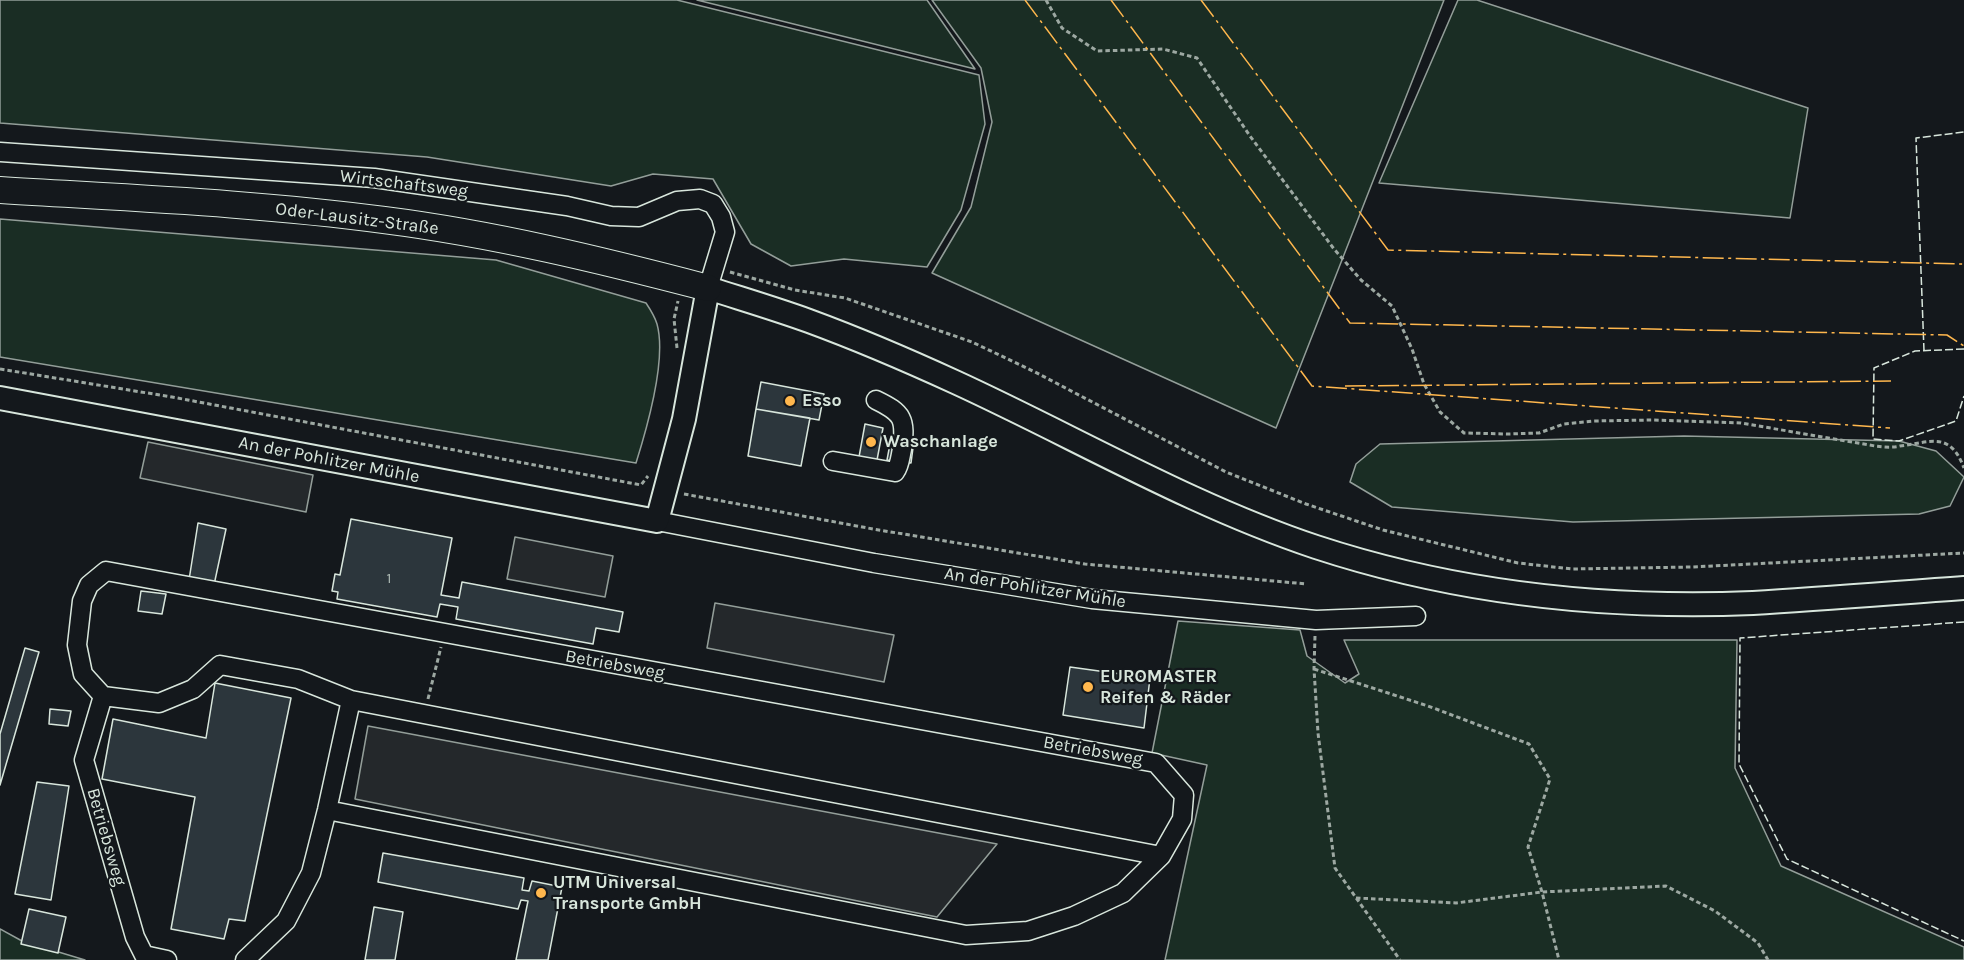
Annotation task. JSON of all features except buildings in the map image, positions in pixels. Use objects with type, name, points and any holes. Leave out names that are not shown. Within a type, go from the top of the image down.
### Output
[{"type":"highway","name":"Oder-Lausitz-Straße","points":[[0,190],[286,209],[385,220],[477,234],[702,279]]},
{"type":"main road","points":[[657,521],[684,419],[702,279],[912,363],[1192,497],[1257,525],[1314,546],[1419,576],[1572,599],[1667,603],[1752,603],[1964,588]]},
{"type":"main road","name":"An der Pohlitzer Mühle","points":[[0,398],[657,521]]},
{"type":"street","name":"Wirtschaftsweg","points":[[0,152],[374,178],[567,206],[611,216],[639,217],[677,201],[700,199],[713,204],[721,217],[725,232],[702,279]]},
{"type":"street","points":[[833,461],[895,472],[899,467],[905,428],[895,410],[876,400]]},
{"type":"street","name":"An der Pohlitzer Mühle","points":[[657,521],[874,563],[1092,599],[1316,620],[1416,616]]},
{"type":"street","name":"Betriebsweg","points":[[167,960],[144,955],[135,937],[84,760],[103,696],[83,674],[77,645],[82,601],[89,585],[106,571],[1156,763],[1184,795],[1182,819],[1161,856],[1123,893],[1074,916],[1028,931],[966,935],[327,810]]},
{"type":"street","points":[[103,696],[159,703],[193,688],[220,665],[298,679],[351,700],[424,712],[1161,856]]},
{"type":"street","points":[[245,960],[286,921],[311,873],[351,700]]},
{"type":"path","points":[[1046,0],[1062,28],[1097,51],[1163,49],[1197,58],[1250,136],[1334,249],[1361,280],[1392,306],[1412,349],[1424,384],[1440,412],[1464,433],[1539,433],[1564,424],[1594,421],[1741,423],[1875,446],[1896,447],[1942,441],[1956,451],[1964,468]]},
{"type":"path","points":[[677,352],[674,319],[702,279],[795,290],[845,298],[972,342],[1035,372],[1226,472],[1306,504],[1383,530],[1518,563],[1572,569],[1693,567],[1964,553]]},
{"type":"path","points":[[0,369],[184,399],[873,529],[1085,564],[1307,584]]},
{"type":"path","points":[[641,485],[652,471]]},
{"type":"path","points":[[1316,620],[1314,669],[1318,733],[1335,868],[1400,960]]},
{"type":"path","points":[[424,712],[444,634]]},
{"type":"path","points":[[1314,669],[1428,706],[1529,744],[1550,779],[1528,847],[1559,960]]},
{"type":"path","points":[[1356,898],[1456,903],[1542,892],[1666,886],[1715,911],[1758,943],[1768,960]]},
{"type":"green space","points":[[0,0],[677,0],[979,75],[985,124],[961,210],[927,267],[844,259],[791,266],[751,244],[713,179],[653,174],[611,186],[427,157],[0,123]]},
{"type":"green space","points":[[697,0],[927,0],[975,69]]},
{"type":"green space","points":[[932,0],[1444,0],[1276,428],[932,273],[971,207],[992,122],[981,68]]},
{"type":"green space","points":[[1458,0],[1477,0],[1808,108],[1790,218],[1379,183]]},
{"type":"green space","points":[[0,219],[496,260],[646,303],[657,324],[658,375],[636,463],[0,357]]},
{"type":"green space","points":[[1684,436],[1899,441],[1936,451],[1964,477],[1950,506],[1919,514],[1573,522],[1392,507],[1350,482],[1356,464],[1380,444]]},
{"type":"green space","points":[[1178,621],[1300,630],[1307,656],[1345,683],[1359,674],[1344,640],[1737,640],[1735,768],[1781,866],[1964,947],[1964,960],[1165,960],[1207,765],[1152,753]]},
{"type":"green space","points":[[0,929],[22,941],[85,960],[0,960]]},
{"type":"shaded area","points":[[148,442],[313,475],[306,512],[140,478]]},
{"type":"shaded area","points":[[515,537],[613,556],[605,597],[507,579]]},
{"type":"shaded area","points":[[715,603],[894,635],[884,682],[707,648]]},
{"type":"shaded area","points":[[368,726],[997,844],[937,917],[355,799]]},
{"type":"fence","points":[[1924,351],[1916,138],[1964,132]]},
{"type":"fence","points":[[1964,349],[1915,351],[1874,368],[1873,439],[1899,441],[1956,421],[1964,396]]},
{"type":"fence","points":[[1964,622],[1740,638],[1739,764],[1787,859],[1964,941]]},
{"type":"power","points":[[1025,0],[1312,386],[1890,428]]},
{"type":"power","points":[[1111,0],[1350,323],[1947,335],[1964,346]]},
{"type":"power","points":[[1201,0],[1388,250],[1964,264]]},
{"type":"power","points":[[1345,386],[1891,381]]},
{"type":"place","name":"Esso","points":[[790,401]]},
{"type":"place","name":"Waschanlage","points":[[871,442]]},
{"type":"place","name":"EUROMASTER Reifen & Räder","points":[[1088,687]]},
{"type":"place","name":"UTM Universal Transporte GmbH","points":[[541,893]]}]
